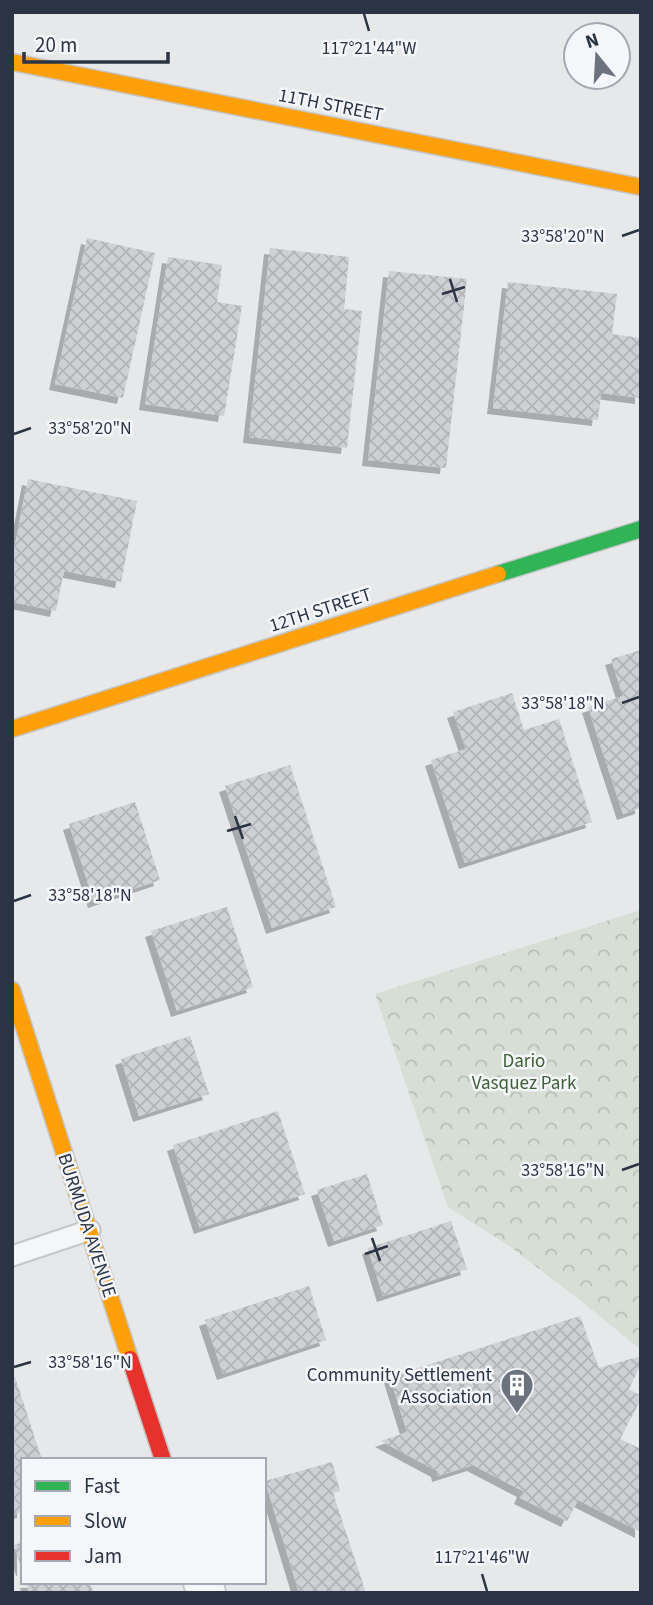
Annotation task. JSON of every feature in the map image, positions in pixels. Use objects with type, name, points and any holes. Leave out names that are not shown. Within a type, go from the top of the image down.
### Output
[{"type":"street","name":"11TH STREET","points":[[12,62],[641,187]]},
{"type":"street","name":"12TH STREET","points":[[12,729],[641,529]]},
{"type":"street","name":"BURMUDA AVENUE","points":[[12,990],[162,1458]]},
{"type":"lane","points":[[12,1256],[90,1230]]},
{"type":"green space","name":"Dario Vasquez Park","points":[[641,910],[641,1350],[508,1245],[448,1207],[375,994]]},
{"type":"building","points":[[87,238],[155,253],[123,398],[55,384]]},
{"type":"building","points":[[270,248],[349,257],[344,309],[362,311],[347,448],[249,437]]},
{"type":"building","points":[[168,257],[222,265],[217,302],[242,306],[224,416],[145,404]]},
{"type":"building","points":[[389,271],[467,279],[446,468],[368,460]]},
{"type":"building","points":[[508,282],[617,294],[612,334],[641,338],[641,398],[601,393],[598,420],[493,408]]},
{"type":"building","points":[[28,479],[137,501],[121,582],[64,571],[56,611],[12,602],[12,560]]},
{"type":"building","points":[[641,650],[641,808],[623,814],[588,707],[623,696],[611,659]]},
{"type":"building","points":[[512,693],[524,730],[559,719],[592,822],[465,863],[431,760],[466,749],[453,712]]},
{"type":"building","points":[[290,765],[336,907],[272,928],[225,786]]},
{"type":"building","points":[[135,802],[160,880],[94,902],[69,824]]},
{"type":"building","points":[[227,907],[253,987],[177,1011],[151,931]]},
{"type":"building","points":[[190,1036],[209,1094],[139,1116],[121,1059]]},
{"type":"building","points":[[278,1111],[305,1194],[200,1228],[173,1145]]},
{"type":"building","points":[[367,1174],[383,1225],[334,1241],[317,1190]]},
{"type":"building","points":[[451,1221],[467,1269],[383,1296],[368,1248]]},
{"type":"building","points":[[309,1286],[326,1340],[223,1374],[205,1320]]},
{"type":"building","name":"Community Settlement Association","points":[[580,1316],[599,1368],[641,1356],[641,1364],[629,1389],[641,1396],[641,1399],[620,1439],[641,1449],[641,1532],[578,1500],[567,1521],[520,1498],[523,1491],[473,1465],[438,1476],[437,1471],[381,1441],[407,1432],[390,1377]]},
{"type":"building","points":[[15,1377],[41,1458],[21,1458],[21,1513],[12,1515],[12,1378]]},
{"type":"building","points":[[332,1462],[340,1491],[333,1493],[366,1593],[299,1593],[266,1481]]},
{"type":"building","points":[[21,1543],[21,1567],[14,1545]]},
{"type":"building","points":[[27,1584],[91,1584],[93,1593],[29,1593]]},
{"type":"traffic: fast","points":[[498,574],[641,529]]},
{"type":"traffic: slow","points":[[12,62],[641,187]]},
{"type":"traffic: slow","points":[[12,729],[498,574]]},
{"type":"traffic: slow","points":[[12,990],[130,1359]]},
{"type":"traffic: jam","points":[[130,1359],[162,1458]]},
{"type":"place","name":"Community Settlement Association","points":[[517,1415]]}]
